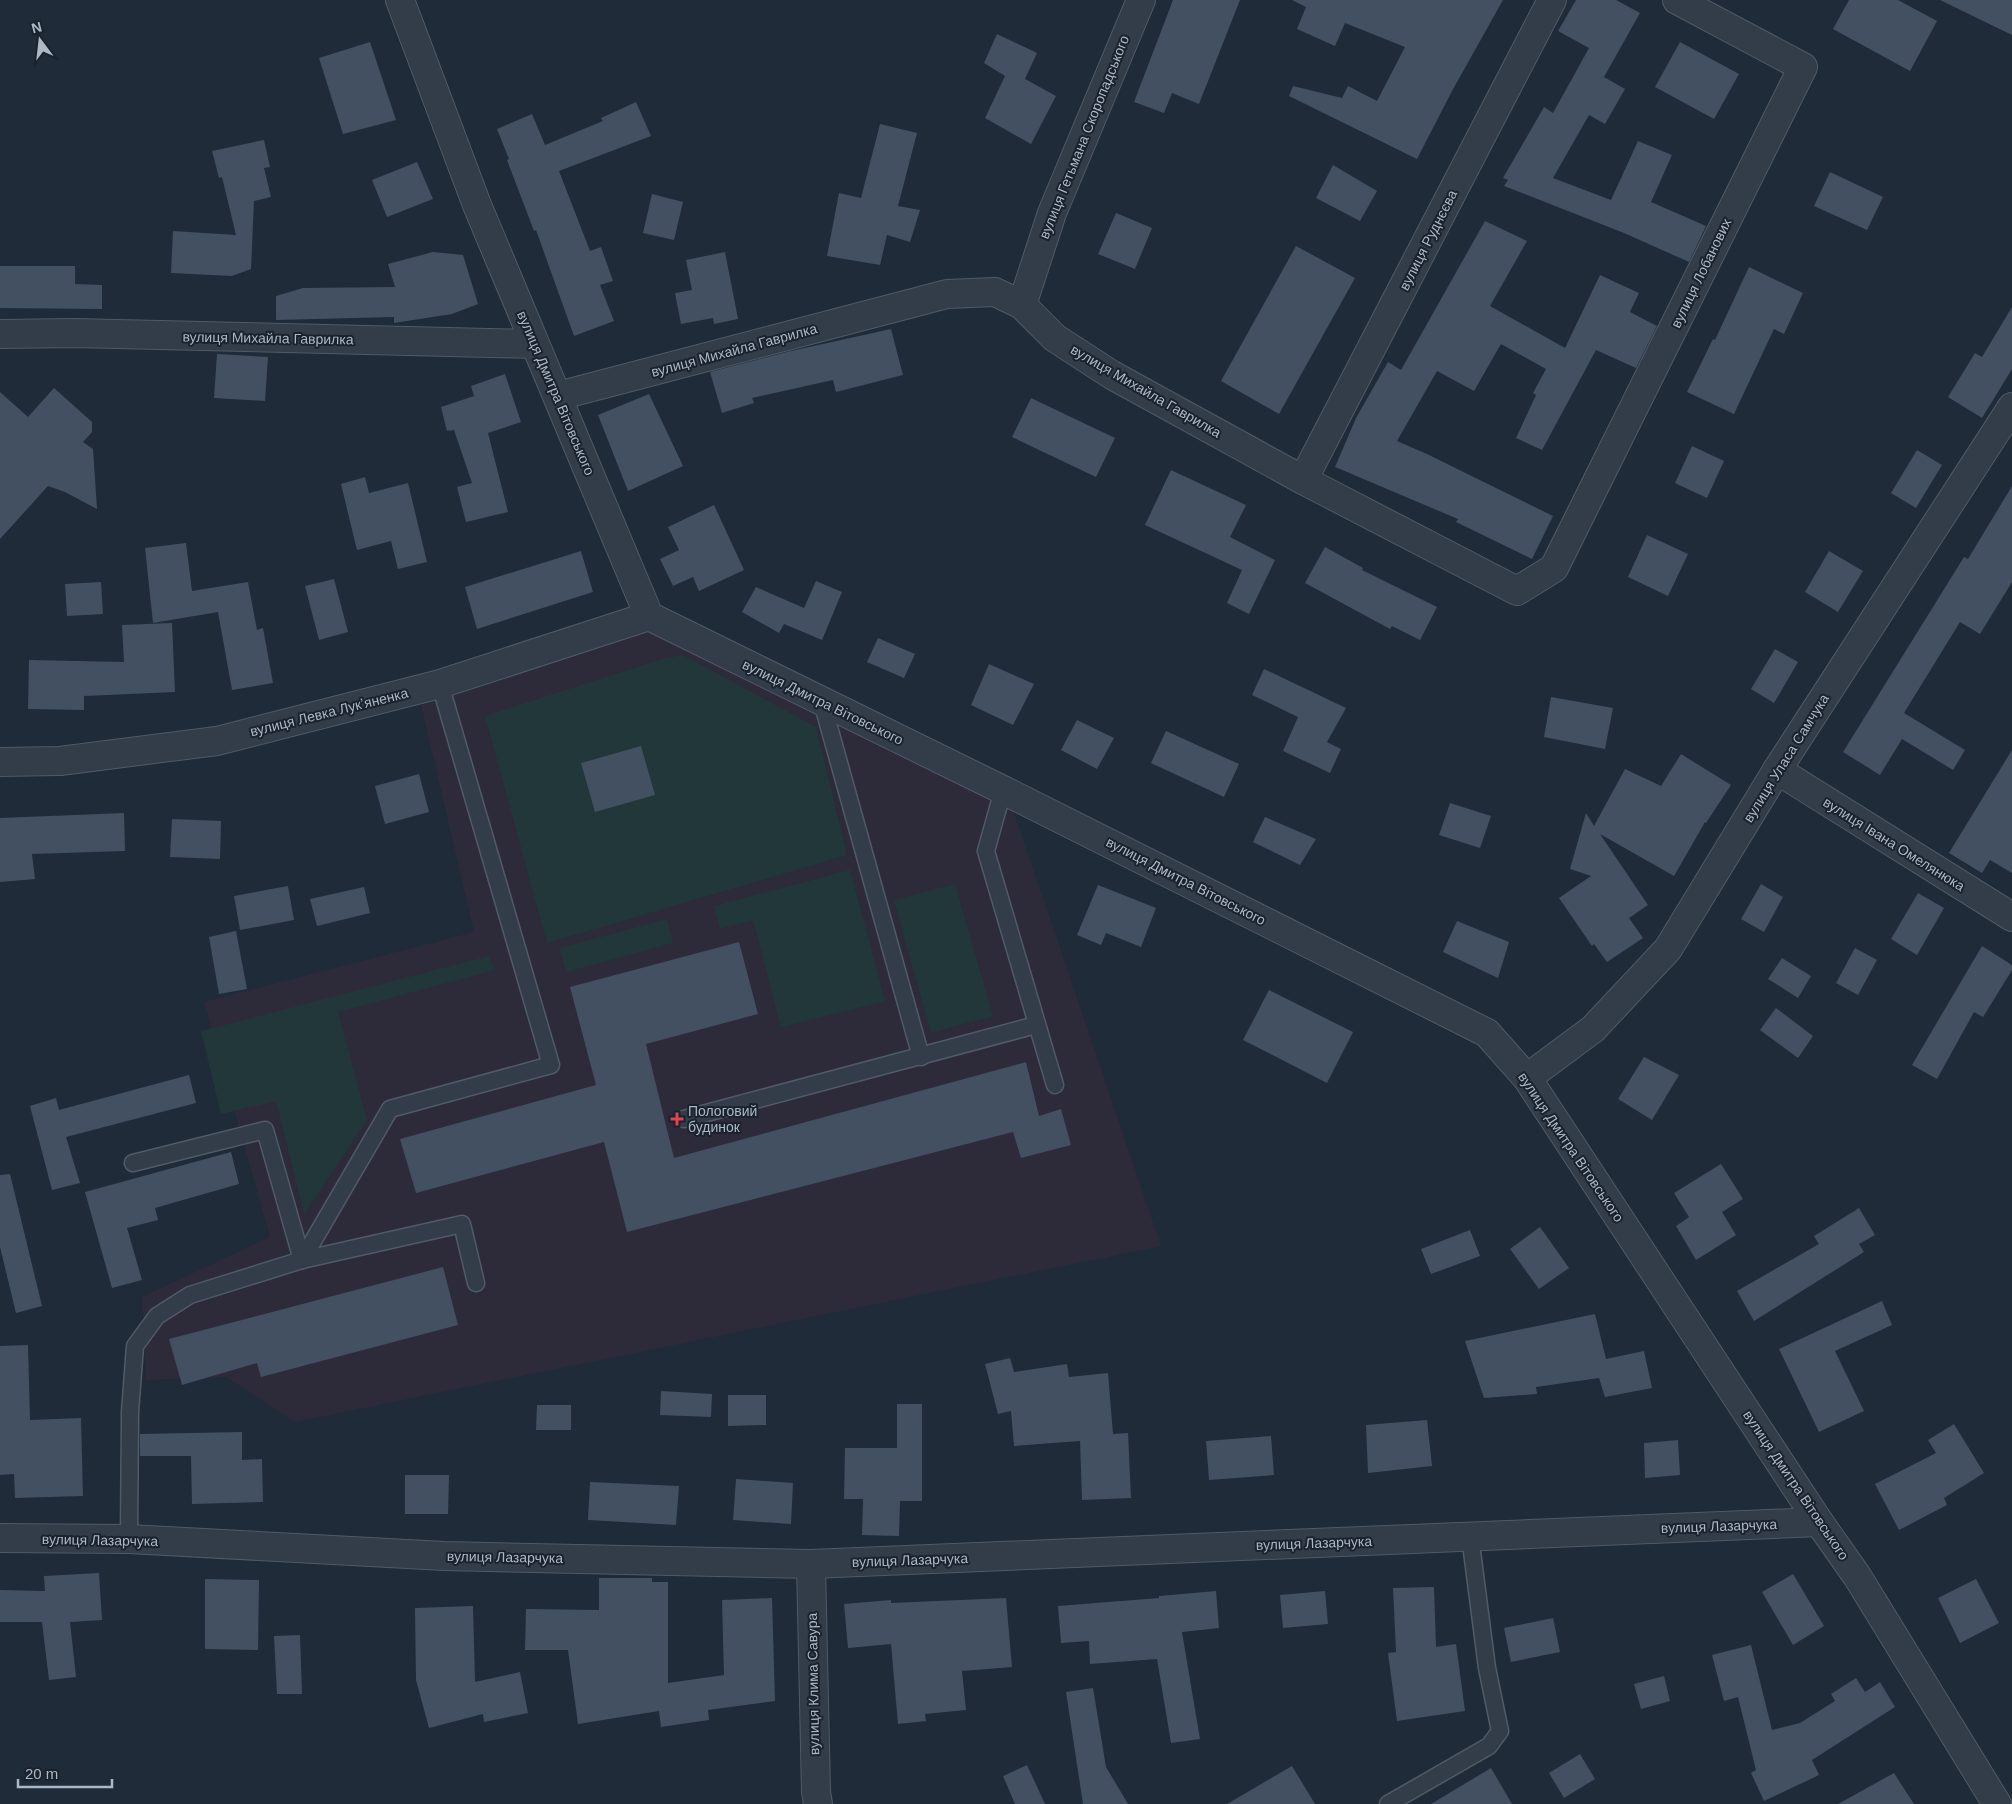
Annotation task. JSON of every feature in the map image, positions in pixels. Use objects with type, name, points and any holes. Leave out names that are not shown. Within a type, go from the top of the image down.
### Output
[{"type":"street","name":"вулиця Дмитра Вітовського","points":[[400,0],[477,206],[650,616],[1003,790],[1487,1033],[1527,1078],[1819,1522],[1857,1576],[1998,1804]]},
{"type":"street","name":"вулиця Гетьмана Скоропадського","points":[[1022,305],[1052,213],[1141,0]]},
{"type":"street","name":"вулиця Руднєєва","points":[[1303,480],[1552,0]]},
{"type":"street","name":"вулиця Лобанових","points":[[1518,592],[1554,568],[1803,67],[1677,0]]},
{"type":"street","name":"вулиця Михайла Гаврилка","points":[[558,396],[946,294],[994,292],[1022,305],[1055,338],[1112,376],[1303,480],[1518,592]]},
{"type":"street","name":"вулиця Михайла Гаврилка","points":[[0,334],[74,333],[535,344]]},
{"type":"street","name":"вулиця Уласа Самчука","points":[[1527,1078],[1593,1029],[1668,948],[1777,770],[2012,407]]},
{"type":"street","name":"вулиця Левка Лукʼяненка","points":[[0,762],[60,762],[217,741],[440,684],[650,616]]},
{"type":"street","name":"вулиця Івана Омелянюка","points":[[1777,770],[2012,917]]},
{"type":"street","name":"вулиця Лазарчука","points":[[0,1538],[129,1539],[444,1556],[811,1564],[1819,1522]]},
{"type":"street","name":"вулиця Клима Савура","points":[[811,1564],[816,1792],[818,1804]]},
{"type":"street","points":[[2004,1804],[2012,1791]]},
{"type":"lane","points":[[302,1260],[390,1109],[551,1065],[440,684]]},
{"type":"lane","points":[[822,702],[921,1057]]},
{"type":"lane","points":[[1003,790],[986,851],[1055,1085]]},
{"type":"lane","points":[[684,1119],[1036,1025]]},
{"type":"lane","points":[[133,1162],[265,1130],[302,1260]]},
{"type":"lane","points":[[129,1539],[130,1412],[135,1346],[157,1316],[190,1296],[302,1260],[462,1224],[476,1283]]},
{"type":"lane","points":[[1388,1804],[1489,1746],[1500,1731],[1487,1668],[1470,1536]]},
{"type":"shaded area","name":"Пологовий будинок","points":[[648,628],[1014,812],[1161,1246],[295,1422],[226,1377],[146,1380],[142,1297],[270,1237],[204,1002],[474,932],[421,705]]},
{"type":"green space","points":[[683,655],[816,727],[847,855],[547,943],[485,716],[665,658]]},
{"type":"green space","points":[[850,870],[885,1001],[781,1027],[753,920],[720,929],[714,906]]},
{"type":"green space","points":[[955,884],[993,1016],[931,1033],[894,900]]},
{"type":"green space","points":[[667,919],[673,943],[566,972],[560,948]]},
{"type":"green space","points":[[489,956],[495,970],[338,1012],[367,1120],[304,1214],[276,1101],[221,1114],[201,1031]]},
{"type":"building","points":[[1173,0],[1240,0],[1199,104],[1172,93],[1164,113],[1134,102]]},
{"type":"building","points":[[1292,0],[1503,0],[1452,91],[1417,159],[1289,96],[1293,86],[1342,98],[1348,86],[1377,101],[1405,47],[1345,23],[1335,46],[1297,29],[1306,7]]},
{"type":"building","points":[[1576,0],[1616,0],[1640,13],[1604,77],[1625,89],[1605,124],[1589,115],[1553,178],[1611,200],[1638,141],[1672,155],[1651,202],[1706,226],[1689,262],[1624,233],[1504,186],[1508,180],[1503,178],[1544,107],[1553,113],[1589,48],[1558,31]]},
{"type":"building","points":[[1849,0],[1898,0],[1937,21],[1910,71],[1833,29]]},
{"type":"building","points":[[1940,0],[2012,0],[2012,35]]},
{"type":"building","points":[[997,34],[1037,53],[1025,79],[1056,96],[1031,144],[985,118],[1005,76],[984,63]]},
{"type":"building","points":[[370,42],[396,120],[343,134],[319,58]]},
{"type":"building","points":[[1680,42],[1739,74],[1714,119],[1655,87]]},
{"type":"building","points":[[636,102],[651,136],[559,171],[590,251],[601,247],[613,281],[600,285],[614,321],[574,336],[497,129],[532,114],[545,145],[603,121],[601,118]]},
{"type":"building","points":[[880,124],[917,133],[898,206],[920,210],[910,242],[887,235],[880,265],[827,256],[839,193],[861,198]]},
{"type":"building","points":[[264,140],[270,167],[264,168],[271,197],[254,201],[251,269],[232,276],[171,273],[173,231],[236,235],[222,177],[219,178],[212,151]]},
{"type":"building","points":[[417,162],[433,199],[387,217],[372,180]]},
{"type":"building","points":[[1333,165],[1377,191],[1360,221],[1316,198]]},
{"type":"building","points":[[1830,172],[1883,197],[1867,230],[1814,206]]},
{"type":"building","points":[[652,194],[683,202],[674,240],[643,233]]},
{"type":"building","points":[[1116,213],[1152,228],[1135,269],[1098,254]]},
{"type":"building","points":[[1485,221],[1527,241],[1490,306],[1565,348],[1600,275],[1639,293],[1630,312],[1657,326],[1636,368],[1596,350],[1542,450],[1516,438],[1536,395],[1533,393],[1546,369],[1501,344],[1474,391],[1437,371],[1397,441],[1553,516],[1532,559],[1456,522],[1458,519],[1335,467],[1356,418],[1388,362],[1401,370]]},
{"type":"building","points":[[1296,246],[1355,278],[1279,414],[1221,381]]},
{"type":"building","points":[[433,252],[463,255],[478,304],[452,314],[394,323],[394,317],[276,320],[276,296],[303,288],[395,287],[388,264]]},
{"type":"building","points":[[725,252],[738,319],[714,324],[713,318],[681,324],[675,293],[692,290],[686,260]]},
{"type":"building","points":[[0,266],[75,266],[75,284],[102,285],[102,309],[0,308]]},
{"type":"building","points":[[1749,267],[1803,293],[1784,334],[1774,329],[1734,414],[1687,392],[1713,339],[1715,340]]},
{"type":"building","points":[[2012,307],[2012,369],[1982,418],[1948,397],[1975,353],[1982,357]]},
{"type":"building","points":[[891,329],[903,375],[836,392],[833,380],[752,398],[754,403],[722,413],[710,372],[791,351]]},
{"type":"building","points":[[217,354],[268,357],[265,401],[214,398]]},
{"type":"building","points":[[505,374],[521,422],[488,433],[508,512],[466,522],[457,487],[472,483],[454,430],[447,431],[441,407],[474,396],[471,386]]},
{"type":"building","points":[[54,388],[92,422],[92,432],[83,442],[93,449],[97,509],[65,492],[48,486],[0,539],[0,392],[28,417]]},
{"type":"building","points":[[649,394],[683,466],[628,491],[598,415]]},
{"type":"building","points":[[1031,398],[1115,438],[1096,477],[1012,437]]},
{"type":"building","points":[[1692,446],[1724,461],[1707,498],[1675,483]]},
{"type":"building","points":[[1917,450],[1942,465],[1916,508],[1891,493]]},
{"type":"building","points":[[1171,470],[1246,505],[1230,537],[1275,560],[1249,614],[1227,603],[1242,570],[1145,525]]},
{"type":"building","points":[[365,477],[369,493],[408,483],[427,562],[398,569],[391,541],[357,550],[341,484]]},
{"type":"building","points":[[2012,486],[2012,582],[1980,634],[1960,622],[1904,713],[1965,750],[1953,770],[1902,739],[1880,775],[1843,752],[1964,557],[1968,559]]},
{"type":"building","points":[[714,505],[744,570],[699,591],[693,577],[673,586],[660,559],[679,550],[668,527]]},
{"type":"building","points":[[1647,535],[1688,554],[1668,596],[1628,577]]},
{"type":"building","points":[[186,543],[192,591],[248,582],[257,630],[263,628],[273,683],[232,690],[218,612],[153,623],[145,548]]},
{"type":"building","points":[[1325,547],[1363,568],[1362,570],[1437,607],[1420,640],[1392,626],[1390,629],[1305,583]]},
{"type":"building","points":[[581,551],[593,592],[477,629],[465,587]]},
{"type":"building","points":[[1829,551],[1863,571],[1838,612],[1805,592]]},
{"type":"building","points":[[334,579],[348,632],[319,640],[305,586]]},
{"type":"building","points":[[816,581],[842,592],[822,640],[784,624],[779,633],[742,612],[756,587],[804,608]]},
{"type":"building","points":[[101,582],[103,614],[67,616],[65,584]]},
{"type":"building","points":[[172,623],[175,692],[84,696],[84,710],[28,709],[29,660],[124,662],[122,625]]},
{"type":"building","points":[[878,638],[915,654],[904,678],[867,662]]},
{"type":"building","points":[[1775,649],[1798,662],[1774,703],[1751,689]]},
{"type":"building","points":[[989,664],[1034,684],[1013,725],[971,705]]},
{"type":"building","points":[[1264,669],[1346,708],[1327,742],[1341,749],[1330,773],[1283,751],[1298,717],[1252,695]]},
{"type":"building","points":[[1551,697],[1613,708],[1605,749],[1544,737]]},
{"type":"building","points":[[1077,720],[1114,738],[1097,769],[1061,750]]},
{"type":"building","points":[[1166,731],[1239,764],[1224,797],[1151,763]]},
{"type":"building","points":[[641,746],[655,795],[595,812],[581,763]]},
{"type":"building","points":[[2012,750],[2012,873],[1990,860],[1982,873],[1949,853]]},
{"type":"building","points":[[1681,754],[1731,785],[1705,822],[1674,876],[1600,834],[1648,905],[1629,918],[1643,938],[1607,962],[1594,944],[1592,946],[1559,898],[1591,876],[1570,869],[1586,813],[1594,826],[1625,769],[1661,786]]},
{"type":"building","points":[[419,774],[429,812],[385,824],[375,786]]},
{"type":"building","points":[[1450,803],[1491,816],[1480,848],[1439,835]]},
{"type":"building","points":[[124,813],[125,851],[32,854],[35,879],[0,882],[0,818]]},
{"type":"building","points":[[1265,817],[1316,839],[1300,865],[1253,842]]},
{"type":"building","points":[[172,819],[221,821],[220,859],[170,857]]},
{"type":"building","points":[[1761,884],[1783,897],[1764,932],[1741,919]]},
{"type":"building","points":[[1098,885],[1156,908],[1141,947],[1106,933],[1101,945],[1077,935]]},
{"type":"building","points":[[288,886],[294,920],[240,930],[234,896]]},
{"type":"building","points":[[364,887],[370,913],[317,926],[310,899]]},
{"type":"building","points":[[1918,893],[1944,908],[1917,955],[1891,939]]},
{"type":"building","points":[[1457,921],[1509,942],[1498,978],[1443,952]]},
{"type":"building","points":[[236,931],[247,989],[219,994],[209,937]]},
{"type":"building","points":[[739,942],[758,1014],[646,1044],[674,1158],[1026,1062],[1039,1116],[1061,1109],[1071,1145],[1021,1158],[1013,1132],[627,1232],[604,1142],[416,1193],[400,1139],[596,1085],[570,987]]},
{"type":"building","points":[[1982,946],[2012,965],[2012,970],[1983,1017],[1974,1012],[1937,1079],[1912,1065]]},
{"type":"building","points":[[1855,948],[1877,960],[1858,995],[1836,983]]},
{"type":"building","points":[[1782,958],[1811,976],[1798,998],[1768,979]]},
{"type":"building","points":[[1269,990],[1353,1032],[1327,1083],[1243,1040]]},
{"type":"building","points":[[1776,1008],[1813,1036],[1798,1058],[1760,1030]]},
{"type":"building","points":[[1644,1057],[1679,1075],[1652,1120],[1618,1099]]},
{"type":"building","points":[[189,1075],[196,1103],[66,1137],[80,1183],[52,1190],[30,1106],[56,1098],[59,1110]]},
{"type":"building","points":[[231,1152],[239,1184],[155,1208],[158,1220],[127,1228],[142,1280],[112,1288],[85,1192]]},
{"type":"building","points":[[1721,1164],[1743,1199],[1722,1212],[1736,1235],[1696,1260],[1676,1226],[1689,1217],[1674,1193]]},
{"type":"building","points":[[10,1174],[42,1306],[16,1313],[0,1247],[0,1175]]},
{"type":"building","points":[[1859,1208],[1875,1235],[1859,1244],[1864,1252],[1754,1321],[1737,1291],[1819,1244],[1814,1236]]},
{"type":"building","points":[[1540,1227],[1569,1268],[1539,1289],[1510,1249]]},
{"type":"building","points":[[1470,1230],[1480,1256],[1431,1274],[1421,1249]]},
{"type":"building","points":[[443,1267],[458,1325],[261,1377],[257,1363],[182,1385],[169,1339]]},
{"type":"building","points":[[1882,1301],[1892,1325],[1835,1351],[1864,1411],[1819,1432],[1779,1349]]},
{"type":"building","points":[[1595,1314],[1606,1359],[1644,1351],[1652,1388],[1605,1397],[1599,1378],[1536,1387],[1537,1394],[1484,1398],[1465,1341]]},
{"type":"building","points":[[28,1345],[30,1420],[81,1418],[83,1496],[15,1498],[14,1474],[0,1475],[0,1346]]},
{"type":"building","points":[[1010,1358],[1014,1372],[1067,1364],[1069,1377],[1108,1373],[1113,1434],[1128,1433],[1131,1498],[1082,1500],[1080,1441],[1014,1446],[1011,1411],[998,1414],[985,1364]]},
{"type":"building","points":[[661,1391],[712,1394],[711,1417],[660,1415]]},
{"type":"building","points":[[728,1395],[766,1395],[766,1425],[728,1426]]},
{"type":"building","points":[[897,1404],[922,1404],[922,1501],[900,1501],[899,1536],[862,1535],[863,1499],[844,1499],[845,1448],[897,1448]]},
{"type":"building","points":[[537,1405],[571,1405],[571,1430],[536,1430]]},
{"type":"building","points":[[1427,1420],[1432,1466],[1368,1473],[1366,1425]]},
{"type":"building","points":[[1954,1424],[1984,1473],[1944,1498],[1947,1505],[1899,1530],[1875,1484],[1936,1453],[1928,1440]]},
{"type":"building","points":[[242,1432],[242,1460],[262,1459],[263,1502],[192,1504],[191,1456],[140,1456],[140,1434]]},
{"type":"building","points":[[1271,1436],[1274,1475],[1209,1480],[1206,1441]]},
{"type":"building","points":[[1678,1440],[1680,1475],[1645,1478],[1644,1443]]},
{"type":"building","points":[[405,1475],[449,1475],[448,1514],[405,1514]]},
{"type":"building","points":[[736,1479],[793,1483],[791,1524],[733,1520]]},
{"type":"building","points":[[590,1482],[679,1486],[676,1525],[588,1520]]},
{"type":"building","points":[[99,1573],[102,1620],[70,1622],[76,1677],[49,1680],[42,1622],[0,1622],[0,1590],[45,1591],[44,1576]]},
{"type":"building","points":[[1793,1574],[1824,1626],[1793,1645],[1762,1592]]},
{"type":"building","points":[[599,1578],[652,1578],[652,1582],[668,1582],[668,1683],[724,1675],[722,1600],[772,1598],[775,1701],[708,1710],[709,1720],[661,1727],[659,1711],[578,1724],[568,1650],[525,1650],[526,1609],[599,1610]]},
{"type":"building","points":[[205,1579],[259,1580],[258,1650],[205,1649]]},
{"type":"building","points":[[1976,1579],[1999,1623],[1960,1643],[1938,1598]]},
{"type":"building","points":[[1434,1587],[1436,1647],[1456,1644],[1465,1711],[1397,1721],[1388,1653],[1396,1652],[1393,1588]]},
{"type":"building","points":[[1216,1591],[1219,1628],[1182,1632],[1200,1739],[1171,1743],[1157,1659],[1090,1664],[1089,1641],[1061,1643],[1058,1606],[1159,1598],[1159,1596]]},
{"type":"building","points":[[1325,1591],[1328,1624],[1283,1628],[1280,1595]]},
{"type":"building","points":[[1006,1598],[1012,1667],[962,1671],[966,1710],[925,1714],[926,1721],[898,1724],[891,1644],[848,1648],[844,1604],[891,1600],[891,1603]]},
{"type":"building","points":[[473,1606],[475,1682],[520,1672],[528,1713],[484,1722],[483,1714],[429,1728],[416,1680],[415,1608]]},
{"type":"building","points":[[1553,1618],[1560,1652],[1511,1662],[1504,1628]]},
{"type":"building","points":[[300,1635],[302,1694],[277,1694],[274,1636]]},
{"type":"building","points":[[1751,1645],[1772,1730],[1800,1723],[1835,1701],[1831,1694],[1856,1678],[1865,1692],[1880,1682],[1895,1707],[1812,1760],[1819,1775],[1764,1801],[1751,1773],[1756,1770],[1738,1697],[1724,1701],[1712,1655]]},
{"type":"building","points":[[1664,1676],[1670,1701],[1641,1709],[1634,1684]]},
{"type":"building","points":[[1093,1688],[1106,1767],[1128,1804],[1083,1804],[1066,1692]]},
{"type":"building","points":[[1580,1754],[1595,1779],[1564,1798],[1549,1773]]},
{"type":"building","points":[[1027,1765],[1045,1804],[1015,1804],[1003,1776]]},
{"type":"building","points":[[1292,1766],[1315,1804],[1227,1804]]},
{"type":"building","points":[[1491,1768],[1512,1804],[1431,1804]]},
{"type":"building","points":[[1894,1773],[1914,1804],[1838,1804]]},
{"type":"place","name":"Пологовий будинок","points":[[677,1119]]}]
